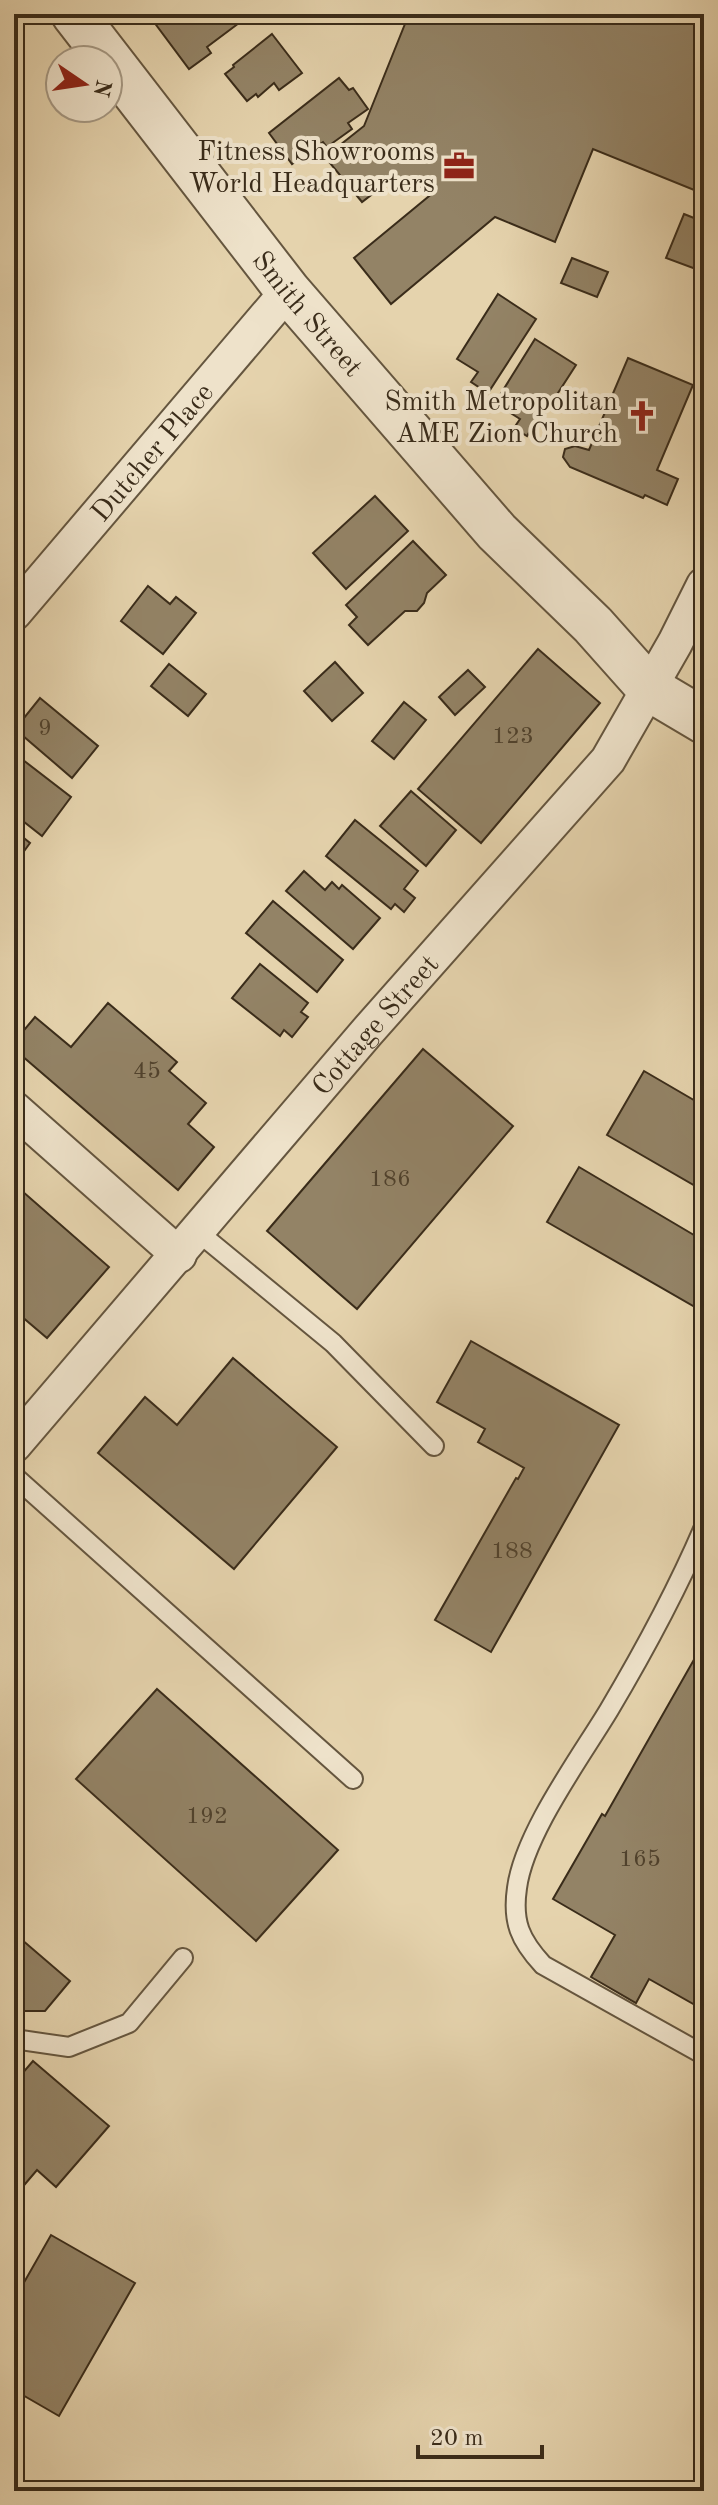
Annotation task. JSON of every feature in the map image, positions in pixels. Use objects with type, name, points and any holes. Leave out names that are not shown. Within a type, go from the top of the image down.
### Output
[{"type":"street","name":"Smith Street","points":[[74,14],[288,291],[497,532],[598,629],[650,689],[704,721]]},
{"type":"street","name":"Dutcher Place","points":[[14,613],[288,291]]},
{"type":"street","name":"Cottage Street","points":[[14,1445],[430,960],[608,760],[650,689],[704,585]]},
{"type":"street","points":[[14,1109],[189,1243]]},
{"type":"lane","points":[[189,1243],[333,1343],[434,1446]]},
{"type":"lane","points":[[14,1476],[353,1779]]},
{"type":"lane","points":[[704,1527],[642,1655],[531,1839],[517,1887],[516,1921],[526,1946],[543,1965],[704,2055]]},
{"type":"lane","points":[[14,2039],[69,2047],[129,2023],[183,1958]]},
{"type":"building","points":[[148,14],[251,14],[207,47],[211,53],[189,69]]},
{"type":"building","name":"Fitness Showrooms World Headquarters","points":[[409,14],[704,14],[704,194],[593,149],[555,242],[495,217],[391,304],[354,258],[434,192],[396,176],[362,202],[325,157],[364,126]]},
{"type":"building","points":[[272,34],[302,73],[279,90],[274,83],[258,97],[256,94],[247,101],[225,74]]},
{"type":"building","points":[[339,78],[349,90],[353,88],[368,109],[348,123],[352,129],[327,147],[323,142],[292,164],[269,133]]},
{"type":"building","points":[[684,214],[704,222],[704,272],[666,258]]},
{"type":"building","points":[[572,258],[608,272],[597,297],[561,283]]},
{"type":"building","points":[[498,294],[536,319],[488,393],[471,382],[478,372],[457,359]]},
{"type":"building","points":[[535,339],[576,365],[527,436],[514,428],[520,419],[495,403]]},
{"type":"building","name":"Smith Metropolitan AME Zion Church","points":[[628,358],[693,385],[657,470],[678,479],[667,505],[570,467],[563,457],[565,449],[575,446],[589,450]]},
{"type":"building","points":[[375,496],[408,531],[346,589],[313,553]]},
{"type":"building","points":[[413,541],[446,575],[427,593],[417,611],[405,611],[368,645],[349,625],[357,617],[346,605]]},
{"type":"building","points":[[148,586],[170,604],[176,597],[196,613],[163,654],[121,621]]},
{"type":"building","points":[[538,649],[600,703],[481,843],[418,789]]},
{"type":"building","points":[[335,662],[363,693],[332,721],[304,691]]},
{"type":"building","points":[[169,664],[206,694],[188,716],[151,686]]},
{"type":"building","points":[[468,670],[485,687],[455,715],[439,697]]},
{"type":"building","points":[[40,698],[98,746],[72,778],[15,729]]},
{"type":"building","points":[[404,702],[426,720],[394,759],[372,741]]},
{"type":"building","points":[[14,753],[71,797],[42,836],[14,814]]},
{"type":"building","points":[[411,791],[456,830],[426,866],[380,826]]},
{"type":"building","points":[[355,820],[418,871],[404,889],[415,898],[404,912],[395,904],[391,909],[326,856]]},
{"type":"building","points":[[14,830],[30,843],[14,865]]},
{"type":"building","points":[[304,871],[325,890],[332,882],[339,889],[342,885],[380,918],[353,949],[286,891]]},
{"type":"building","points":[[273,901],[343,960],[317,992],[246,933]]},
{"type":"building","points":[[260,964],[308,1003],[301,1012],[308,1017],[292,1037],[284,1030],[280,1036],[232,998]]},
{"type":"building","points":[[108,1003],[177,1062],[169,1071],[206,1103],[188,1124],[214,1147],[178,1190],[14,1049],[14,1042],[35,1017],[71,1047]]},
{"type":"building","points":[[423,1049],[513,1126],[357,1309],[267,1231]]},
{"type":"building","points":[[644,1071],[704,1106],[704,1191],[607,1135]]},
{"type":"building","points":[[579,1167],[704,1241],[704,1283],[695,1307],[547,1222]]},
{"type":"building","points":[[14,1184],[109,1267],[47,1338],[14,1310]]},
{"type":"building","points":[[471,1341],[619,1425],[491,1652],[435,1620],[524,1468],[478,1442],[485,1429],[437,1402]]},
{"type":"building","points":[[233,1358],[337,1447],[234,1569],[98,1453],[145,1397],[177,1425]]},
{"type":"building","points":[[704,1642],[704,2010],[649,1979],[636,2003],[591,1977],[615,1935],[553,1899],[602,1814],[605,1816]]},
{"type":"building","points":[[157,1689],[338,1850],[256,1941],[76,1779]]},
{"type":"building","points":[[14,1933],[70,1981],[45,2011],[14,2011]]},
{"type":"building","points":[[33,2061],[109,2126],[56,2187],[37,2170],[14,2197],[14,2083]]},
{"type":"building","points":[[51,2235],[135,2283],[59,2416],[14,2390],[14,2300]]},
{"type":"place","name":"Fitness Showrooms World Headquarters","points":[[459,166]]},
{"type":"place","name":"Smith Metropolitan AME Zion Church","points":[[642,416]]}]
